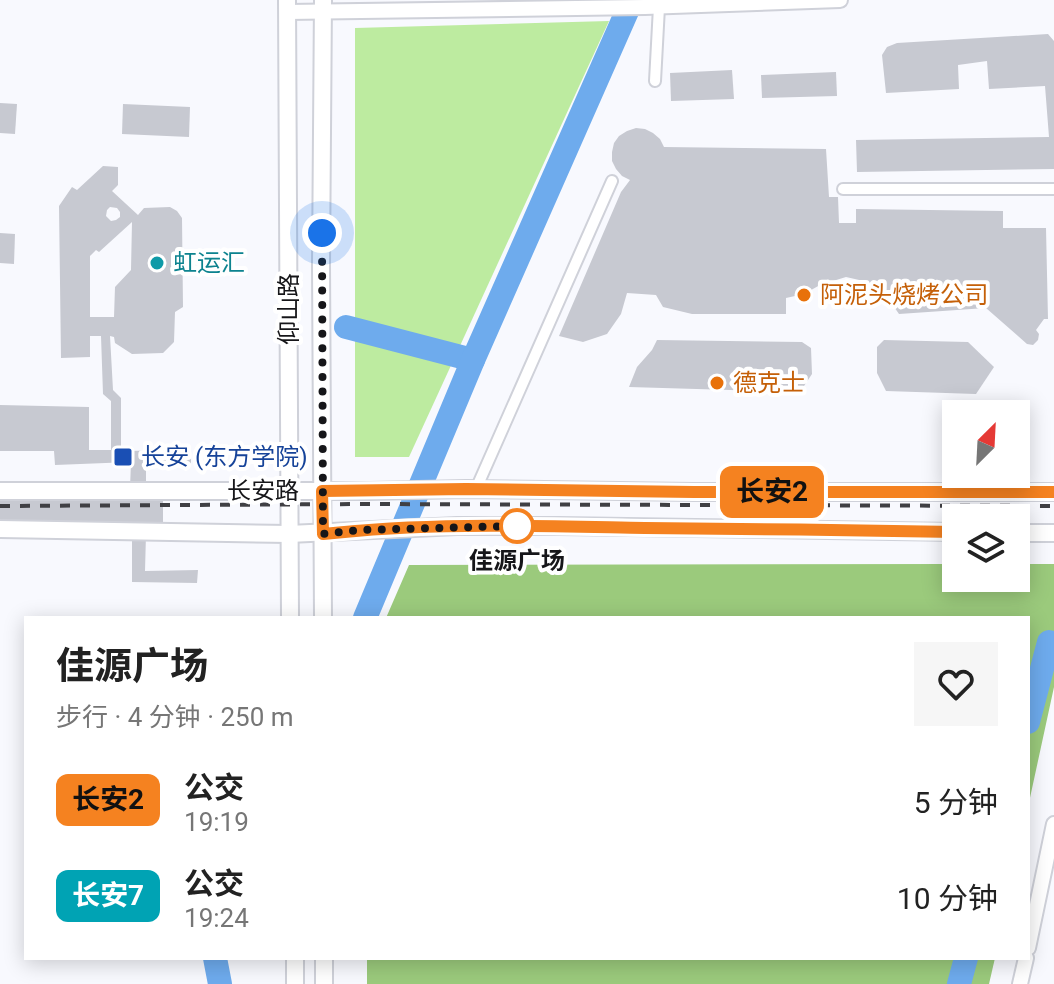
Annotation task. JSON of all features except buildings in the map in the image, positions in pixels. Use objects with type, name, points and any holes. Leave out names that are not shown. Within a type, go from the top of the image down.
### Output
[{"type":"main road","points":[[287,6],[603,8],[840,0]]},
{"type":"main road","name":"仰山路","points":[[287,6],[290,616]]},
{"type":"main road","name":"仰山路","points":[[323,6],[323,616]]},
{"type":"main road","name":"长安路","points":[[0,491],[471,489],[1054,492]]},
{"type":"main road","name":"长安路","points":[[0,529],[323,534],[457,526],[559,526],[942,532]]},
{"type":"main road","points":[[1030,533],[1054,533]]},
{"type":"main road","points":[[1030,938],[1054,824]]},
{"type":"main road","points":[[295,960],[295,984]]},
{"type":"main road","points":[[324,960],[324,984]]},
{"type":"main road","points":[[1020,984],[1026,960]]},
{"type":"street","points":[[652,7],[655,81]]},
{"type":"street","points":[[471,489],[612,181]]},
{"type":"street","points":[[843,189],[1054,189]]},
{"type":"green space","points":[[609,21],[409,457],[355,457],[355,28]]},
{"type":"green space","points":[[942,564],[942,592],[1030,592],[1030,564],[1054,564],[1054,687],[1030,798],[1030,616],[387,616],[409,565]]},
{"type":"green space","points":[[367,960],[995,960],[989,984],[367,984]]},
{"type":"waterway","points":[[366,616],[473,360],[632,0]]},
{"type":"waterway","points":[[346,327],[473,360]]},
{"type":"waterway","points":[[1030,714],[1049,642]]},
{"type":"waterway","points":[[215,960],[220,984]]},
{"type":"waterway","points":[[959,984],[965,960]]},
{"type":"railway","points":[[0,506],[1054,506]]},
{"type":"bus line","name":"长安2","points":[[942,532],[457,526],[323,534],[322,491],[1054,492]]},
{"type":"place","name":"虹运汇","points":[[157,263]]},
{"type":"place","name":"阿泥头烧烤公司","points":[[804,295]]},
{"type":"place","name":"德克士","points":[[717,383]]},
{"type":"place","name":"长安 (东方学院)","points":[[123,457]]},
{"type":"place","name":"佳源广场","points":[[517,526]]},
{"type":"route","points":[[322,233],[323,534],[359,530],[517,526]]}]
